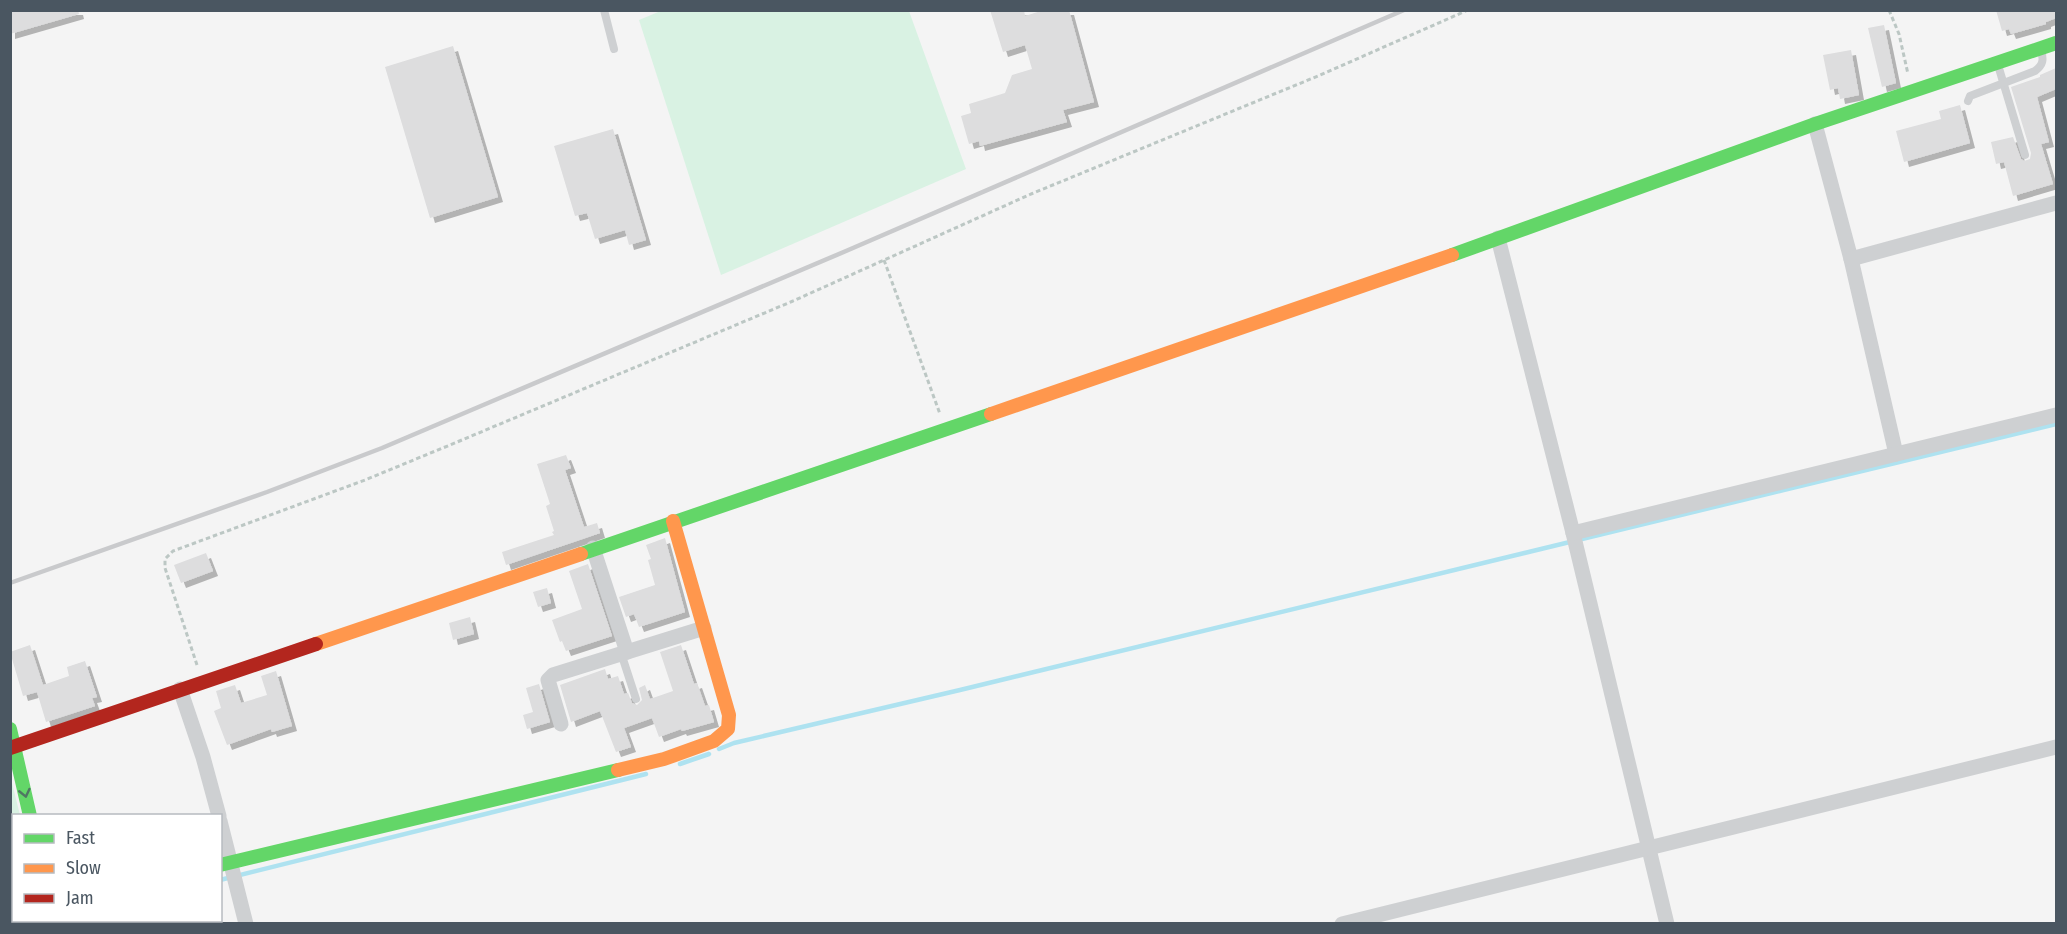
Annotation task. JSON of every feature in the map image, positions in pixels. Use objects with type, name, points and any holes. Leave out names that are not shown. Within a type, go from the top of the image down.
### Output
[{"type":"street","points":[[12,747],[1386,279],[1815,124],[2056,43]]},
{"type":"street","points":[[1815,124],[1851,259],[1896,454]]},
{"type":"street","points":[[1851,259],[2056,203]]},
{"type":"street","points":[[1498,238],[1573,532],[1667,924]]},
{"type":"street","points":[[1573,532],[2056,415]]},
{"type":"street","points":[[226,864],[664,759],[714,741],[728,729],[729,715],[673,521]]},
{"type":"street","points":[[593,548],[624,652]]},
{"type":"street","points":[[561,724],[548,680],[553,675],[704,628]]},
{"type":"street","points":[[180,689],[203,757],[218,814]]},
{"type":"street","points":[[10,729],[12,747],[29,814]]},
{"type":"street","points":[[1342,924],[2056,747]]},
{"type":"street","points":[[222,835],[226,864],[246,924]]},
{"type":"lane","points":[[604,10],[614,49]]},
{"type":"lane","points":[[1968,101],[1970,96],[2035,71],[2044,59],[2041,49]]},
{"type":"lane","points":[[1998,63],[2025,155]]},
{"type":"lane","points":[[624,652],[636,699]]},
{"type":"path","points":[[203,681],[165,568],[165,559],[173,551],[365,480],[793,302],[1031,194],[1318,76],[1468,10]]},
{"type":"path","points":[[1889,10],[1899,34],[1912,92]]},
{"type":"path","points":[[884,260],[945,429]]},
{"type":"green space","points":[[663,10],[909,11],[966,169],[721,275],[639,20]]},
{"type":"green space","points":[[10,775],[20,814],[12,814],[12,863]]},
{"type":"building","points":[[10,10],[78,10],[79,14],[10,34]]},
{"type":"building","points":[[990,10],[1024,10],[1025,16],[1044,10],[1069,10],[1094,102],[1063,110],[1067,122],[980,146],[979,141],[969,144],[961,116],[971,113],[969,104],[1005,93],[1012,75],[1032,69],[1025,45],[1003,52]]},
{"type":"building","points":[[1996,10],[2056,10],[2056,18],[2046,24],[2011,34],[2009,29],[2002,31]]},
{"type":"building","points":[[1884,25],[1896,83],[1882,87],[1868,28]]},
{"type":"building","points":[[453,46],[498,197],[430,218],[385,67]]},
{"type":"building","points":[[1851,50],[1859,95],[1840,99],[1838,88],[1830,90],[1823,55]]},
{"type":"building","points":[[2056,68],[2056,89],[2037,97],[2049,142],[2041,144],[2053,184],[2013,196],[2004,162],[1996,164],[1991,142],[2013,137],[2021,159],[2024,161],[2030,159],[2031,153],[2011,87],[2040,77]]},
{"type":"building","points":[[1960,105],[1970,143],[1904,162],[1896,131],[1941,119],[1939,111]]},
{"type":"building","points":[[613,129],[646,240],[629,245],[625,230],[595,239],[587,213],[575,216],[554,146]]},
{"type":"building","points":[[566,455],[571,468],[565,470],[584,527],[597,523],[600,533],[506,565],[502,552],[554,535],[546,506],[550,504],[537,464]]},
{"type":"building","points":[[665,538],[685,612],[639,627],[634,614],[626,617],[619,597],[655,585],[648,560],[651,559],[646,545]]},
{"type":"building","points":[[206,553],[213,571],[181,583],[174,565]]},
{"type":"building","points":[[588,564],[612,636],[566,651],[552,620],[582,609],[569,571]]},
{"type":"building","points":[[547,588],[551,603],[538,607],[533,592]]},
{"type":"building","points":[[470,617],[474,634],[453,640],[449,623]]},
{"type":"building","points":[[30,645],[43,685],[69,676],[67,667],[85,661],[97,697],[92,698],[95,706],[46,722],[37,692],[23,696],[10,652]]},
{"type":"building","points":[[681,645],[694,684],[697,683],[705,706],[709,705],[714,722],[682,731],[681,729],[659,737],[652,718],[624,728],[631,747],[616,752],[600,711],[571,722],[560,685],[605,669],[608,679],[618,676],[624,694],[628,693],[632,703],[637,705],[642,700],[639,688],[645,685],[650,699],[673,691],[660,652]]},
{"type":"building","points":[[276,671],[292,726],[272,732],[271,729],[227,745],[214,711],[221,708],[216,691],[235,685],[241,703],[267,695],[261,676]]},
{"type":"building","points":[[539,684],[550,722],[527,729],[523,715],[533,712],[526,688]]},
{"type":"waterway","points":[[719,749],[734,743],[2056,424]]},
{"type":"waterway","points":[[680,764],[709,754]]},
{"type":"waterway","points":[[222,880],[646,774]]},
{"type":"railway","points":[[10,583],[267,492],[382,448],[1404,10]]},
{"type":"traffic: fast","points":[[1452,255],[1815,124],[2056,43]]},
{"type":"traffic: fast","points":[[581,554],[991,414]]},
{"type":"traffic: fast","points":[[10,729],[30,814]]},
{"type":"traffic: fast","points":[[222,865],[618,770]]},
{"type":"traffic: slow","points":[[991,414],[1452,255]]},
{"type":"traffic: slow","points":[[618,770],[664,759],[714,741],[728,729],[729,715],[673,521]]},
{"type":"traffic: slow","points":[[316,644],[581,554]]},
{"type":"traffic: jam","points":[[10,748],[316,644]]}]
